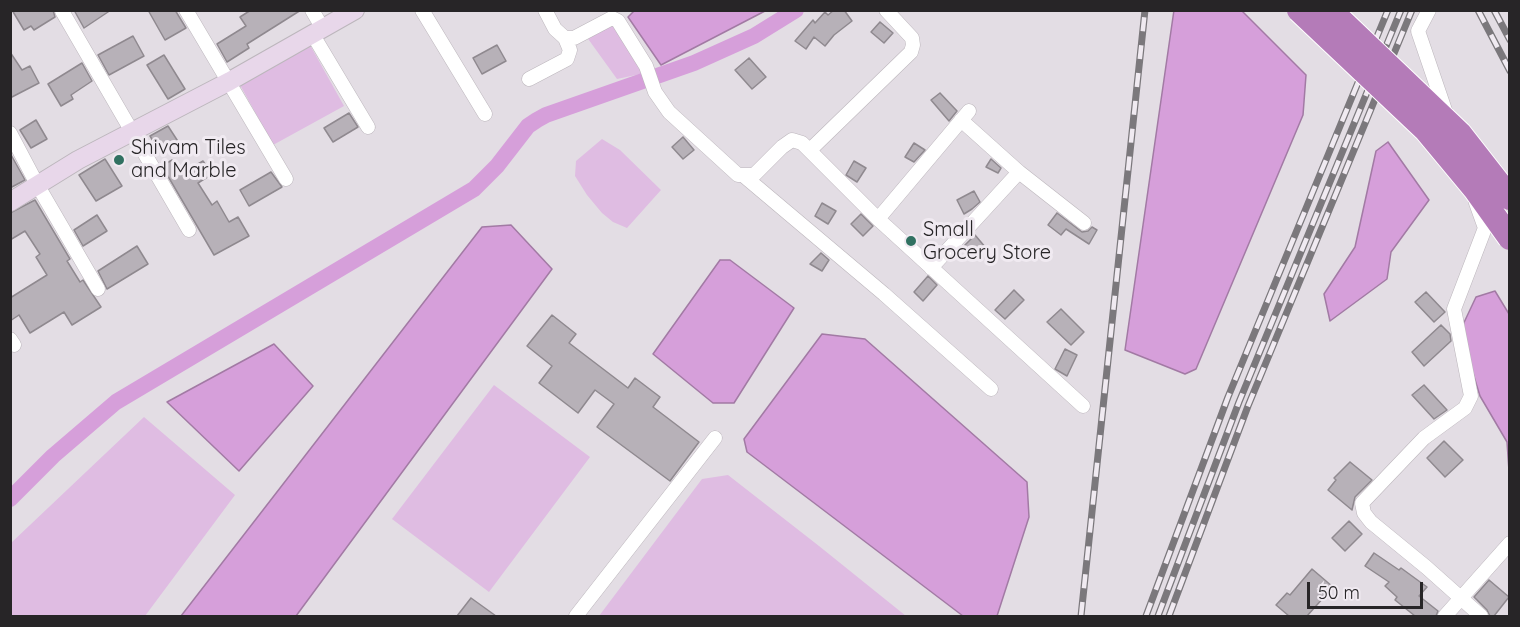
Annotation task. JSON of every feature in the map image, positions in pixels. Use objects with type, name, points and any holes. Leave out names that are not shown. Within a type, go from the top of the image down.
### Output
[{"type":"highway","points":[[1299,10],[1426,130],[1475,189],[1509,238]]},
{"type":"highway","points":[[1330,10],[1460,134],[1509,198]]},
{"type":"street","points":[[186,10],[286,179]]},
{"type":"street","points":[[312,10],[318,32],[369,127]]},
{"type":"street","points":[[10,202],[78,160],[230,81],[355,10]]},
{"type":"street","points":[[422,10],[485,114]]},
{"type":"street","points":[[529,79],[567,59],[570,50],[566,38],[555,29],[545,10]]},
{"type":"street","points":[[616,20],[627,10]]},
{"type":"street","points":[[810,150],[910,52],[913,45],[912,38],[886,10]]},
{"type":"street","points":[[1429,10],[1418,31],[1485,228],[1454,309],[1471,396],[1465,408],[1424,438],[1362,503],[1364,513],[1371,522],[1481,616]]},
{"type":"street","points":[[62,11],[189,230]]},
{"type":"street","points":[[566,38],[574,38],[612,18],[616,20],[624,27],[646,66],[655,92],[677,121],[733,172],[744,176],[892,301],[991,389]]},
{"type":"street","points":[[878,219],[965,116],[1019,172],[1084,223]]},
{"type":"street","points":[[10,133],[98,289]]},
{"type":"street","points":[[744,176],[754,175],[787,143],[802,143],[878,219],[1083,406]]},
{"type":"street","points":[[931,268],[1019,172]]},
{"type":"street","points":[[576,616],[715,438]]},
{"type":"street","points":[[1445,616],[1509,543]]},
{"type":"shaded area","points":[[1174,10],[1242,11],[1306,75],[1303,115],[1196,369],[1185,374],[1125,350]]},
{"type":"shaded area","points":[[634,11],[765,11],[661,65],[628,17]]},
{"type":"shaded area","points":[[613,25],[645,73],[617,79],[586,36]]},
{"type":"shaded area","points":[[310,45],[344,106],[273,145],[239,83]]},
{"type":"shaded area","points":[[602,139],[620,150],[661,190],[627,228],[613,222],[602,213],[575,176],[576,161]]},
{"type":"shaded area","points":[[1388,142],[1429,200],[1391,252],[1387,279],[1330,321],[1324,294],[1355,247],[1376,151]]},
{"type":"shaded area","points":[[511,225],[552,269],[296,616],[181,616],[482,227]]},
{"type":"shaded area","points":[[720,260],[730,260],[794,308],[734,403],[713,403],[653,354]]},
{"type":"shaded area","points":[[1495,291],[1509,314],[1509,471],[1507,442],[1480,396],[1460,331],[1476,297]]},
{"type":"shaded area","points":[[822,334],[865,339],[1027,482],[1029,517],[997,616],[963,616],[747,452],[744,439]]},
{"type":"shaded area","points":[[274,344],[313,386],[239,471],[167,402]]},
{"type":"shaded area","points":[[494,385],[590,457],[489,592],[392,519]]},
{"type":"shaded area","points":[[144,417],[235,495],[145,616],[11,616],[11,543]]},
{"type":"shaded area","points":[[728,475],[906,616],[599,616],[702,479]]},
{"type":"building","points":[[12,10],[53,10],[55,17],[34,30],[31,26],[24,30]]},
{"type":"building","points":[[74,10],[111,10],[84,28]]},
{"type":"building","points":[[148,10],[175,10],[186,28],[165,40]]},
{"type":"building","points":[[251,10],[301,10],[247,44],[249,48],[227,62],[217,44],[246,26],[240,17]]},
{"type":"building","points":[[834,10],[844,10],[852,21],[834,35],[825,46],[814,37],[806,49],[795,41],[813,20],[815,23],[825,12],[828,15]]},
{"type":"building","points":[[880,22],[893,33],[884,43],[871,32]]},
{"type":"building","points":[[133,36],[144,56],[109,75],[98,55]]},
{"type":"building","points":[[497,45],[506,61],[482,74],[473,58]]},
{"type":"building","points":[[10,52],[22,70],[30,66],[39,83],[10,98]]},
{"type":"building","points":[[164,55],[185,89],[168,99],[147,65]]},
{"type":"building","points":[[749,58],[766,77],[752,89],[735,70]]},
{"type":"building","points":[[82,63],[92,81],[71,95],[73,99],[61,106],[48,84]]},
{"type":"building","points":[[940,93],[957,111],[949,121],[931,100]]},
{"type":"building","points":[[349,113],[358,127],[333,142],[324,128]]},
{"type":"building","points":[[36,120],[47,139],[31,148],[20,130]]},
{"type":"building","points":[[168,126],[179,143],[161,154],[150,136]]},
{"type":"building","points":[[683,137],[694,150],[683,159],[672,147]]},
{"type":"building","points":[[914,143],[925,150],[914,162],[905,157]]},
{"type":"building","points":[[10,153],[25,180],[10,188]]},
{"type":"building","points":[[105,159],[122,186],[96,201],[79,175]]},
{"type":"building","points":[[991,159],[1001,168],[998,173],[986,167]]},
{"type":"building","points":[[172,160],[181,174],[203,161],[212,174],[198,183],[212,205],[217,201],[229,222],[238,217],[249,236],[214,255],[162,166]]},
{"type":"building","points":[[854,161],[866,168],[857,182],[846,175]]},
{"type":"building","points":[[271,172],[282,187],[249,206],[240,190]]},
{"type":"building","points":[[974,191],[980,202],[964,214],[957,200]]},
{"type":"building","points":[[35,200],[70,259],[67,261],[80,282],[83,280],[101,307],[72,325],[64,312],[30,333],[19,315],[10,321],[10,298],[47,275],[36,257],[40,254],[25,231],[10,240],[10,213]]},
{"type":"building","points":[[822,203],[836,211],[828,224],[815,216]]},
{"type":"building","points":[[1057,213],[1082,232],[1092,227],[1097,230],[1089,244],[1066,229],[1061,235],[1048,225]]},
{"type":"building","points":[[861,214],[873,226],[863,236],[851,224]]},
{"type":"building","points":[[97,215],[107,231],[83,246],[74,230]]},
{"type":"building","points":[[975,235],[986,248],[973,259],[963,247]]},
{"type":"building","points":[[137,246],[148,264],[107,289],[98,271]]},
{"type":"building","points":[[821,253],[829,260],[822,271],[810,264]]},
{"type":"building","points":[[928,276],[937,285],[923,301],[914,292]]},
{"type":"building","points":[[1014,290],[1024,300],[1005,319],[995,310]]},
{"type":"building","points":[[1426,292],[1445,312],[1434,322],[1415,302]]},
{"type":"building","points":[[1061,309],[1084,332],[1071,345],[1047,322]]},
{"type":"building","points":[[552,315],[576,334],[569,343],[628,388],[635,378],[660,397],[653,407],[699,442],[670,481],[597,427],[614,404],[595,390],[578,413],[539,383],[552,366],[527,346]]},
{"type":"building","points":[[1441,325],[1450,334],[1451,341],[1424,366],[1412,352]]},
{"type":"building","points":[[1065,349],[1077,355],[1067,376],[1055,369]]},
{"type":"building","points":[[1424,385],[1447,410],[1434,419],[1412,395]]},
{"type":"building","points":[[1444,441],[1463,460],[1445,477],[1427,458]]},
{"type":"building","points":[[1350,462],[1372,480],[1355,497],[1352,510],[1328,490],[1336,480],[1334,478]]},
{"type":"building","points":[[1349,521],[1362,534],[1345,551],[1332,538]]},
{"type":"building","points":[[1374,553],[1399,570],[1401,568],[1427,587],[1419,596],[1438,611],[1436,616],[1415,616],[1395,600],[1397,597],[1385,586],[1389,582],[1365,566]]},
{"type":"building","points":[[1312,569],[1333,587],[1307,616],[1289,616],[1276,605],[1287,593],[1290,595]]},
{"type":"building","points":[[1489,580],[1509,597],[1494,616],[1490,616],[1474,597]]},
{"type":"building","points":[[471,598],[496,616],[457,616]]},
{"type":"waterway","points":[[10,499],[53,456],[116,402],[474,189],[497,166],[528,126],[537,120],[694,63],[754,36],[796,10]]},
{"type":"railway","points":[[1081,616],[1145,10]]},
{"type":"railway","points":[[1146,616],[1228,397],[1388,10]]},
{"type":"railway","points":[[1158,616],[1239,402],[1401,10]]},
{"type":"railway","points":[[1169,616],[1248,406],[1412,10]]},
{"type":"railway","points":[[1478,10],[1510,71]]},
{"type":"railway","points":[[1494,10],[1510,40]]},
{"type":"place","name":"Shivam Tiles and Marble","points":[[119,160]]},
{"type":"place","name":"Small Grocery Store","points":[[911,241]]}]
